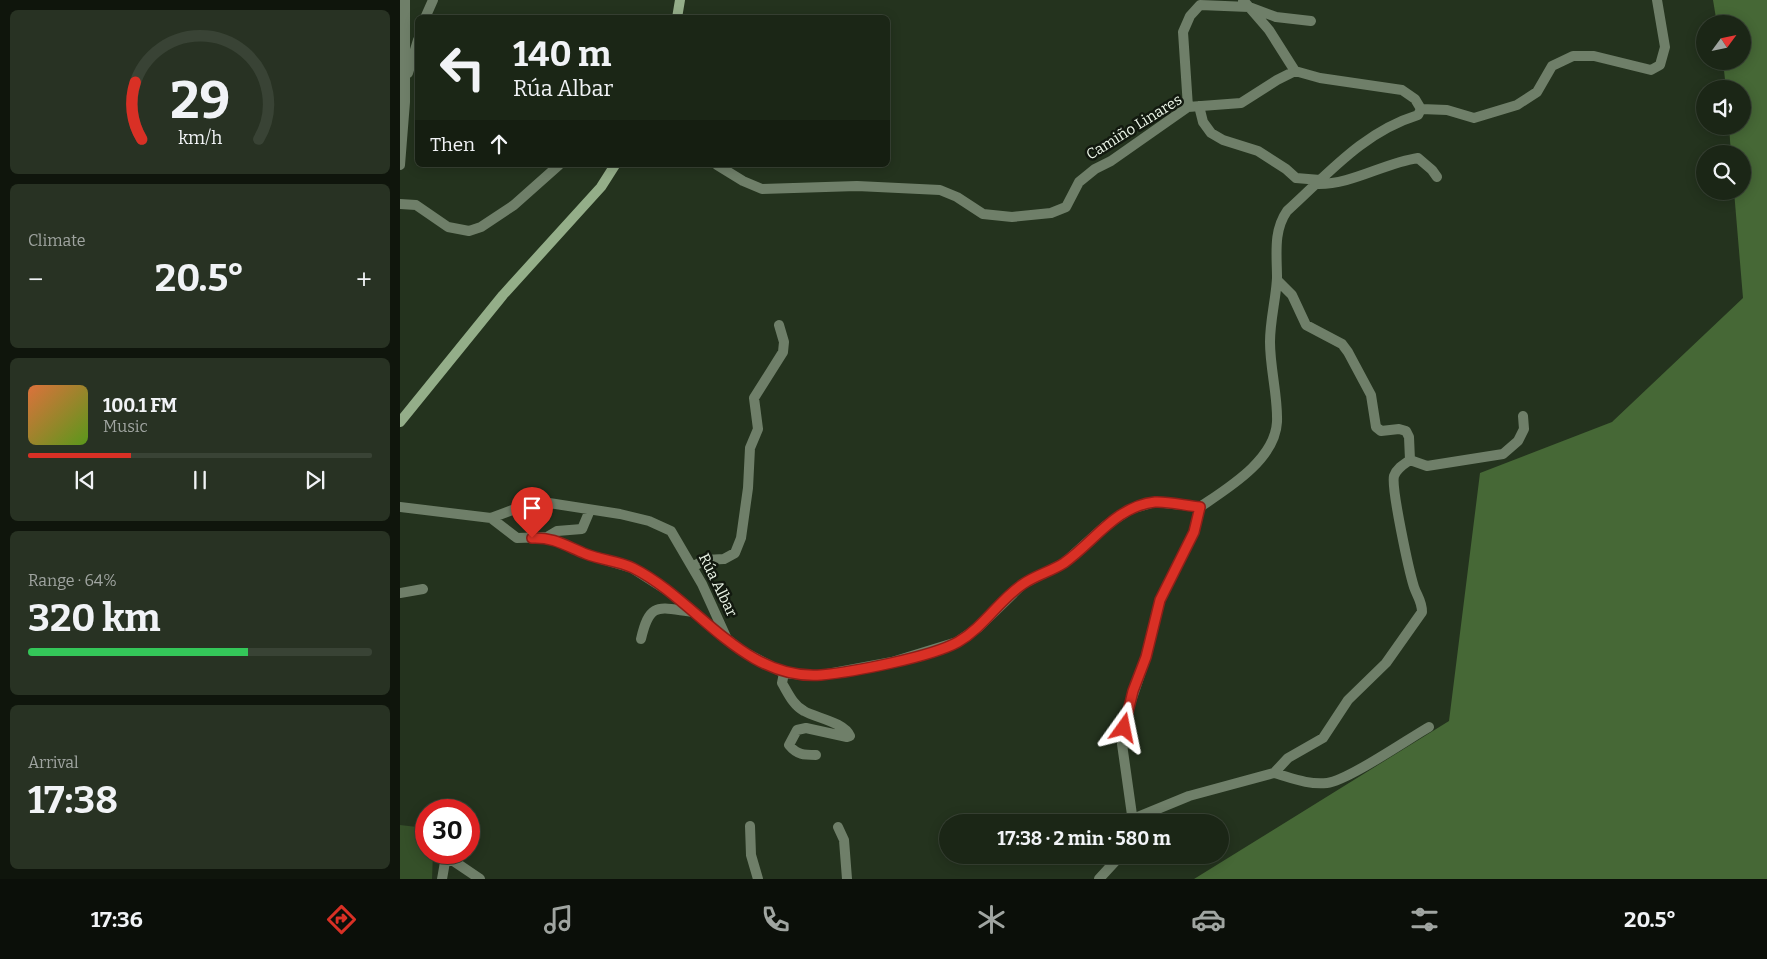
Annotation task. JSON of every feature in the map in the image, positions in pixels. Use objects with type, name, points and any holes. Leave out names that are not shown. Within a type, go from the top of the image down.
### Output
[{"type":"main road","points":[[678,15],[680,0]]},
{"type":"main road","points":[[400,422],[504,295],[601,187],[614,167]]},
{"type":"street","points":[[400,165],[405,86],[405,0]]},
{"type":"street","points":[[426,15],[433,0]]},
{"type":"street","points":[[1421,109],[1447,110],[1474,118],[1517,105],[1537,92],[1552,66],[1573,56],[1594,56],[1651,70],[1660,65],[1665,48],[1657,0]]},
{"type":"street","points":[[1246,4],[1269,30],[1295,72],[1320,78],[1402,90],[1415,99],[1421,109]]},
{"type":"street","points":[[1311,21],[1276,16],[1246,4],[1200,5],[1190,16],[1183,32],[1194,106],[1211,133],[1223,140],[1258,151],[1286,169],[1296,178],[1332,184],[1397,161],[1418,158],[1437,177]]},
{"type":"street","points":[[405,86],[415,51]]},
{"type":"street","name":"Camiño Linares","points":[[719,167],[762,189],[857,186],[940,190],[957,197],[984,214],[1012,217],[1051,212],[1066,207],[1079,182],[1095,169],[1111,161],[1194,106],[1241,103],[1277,80],[1295,72]]},
{"type":"street","points":[[1132,814],[1123,762],[1122,744],[1127,713],[1146,657],[1160,600],[1194,532],[1200,507],[1243,478],[1274,438],[1277,422],[1270,343],[1277,280],[1276,247],[1280,222],[1287,211],[1358,146],[1390,125],[1418,115],[1421,109]]},
{"type":"street","points":[[400,204],[416,205],[448,227],[469,231],[481,227],[514,206],[557,167]]},
{"type":"street","points":[[1277,280],[1292,295],[1306,325],[1342,344],[1348,352],[1371,395],[1376,427],[1381,431],[1399,429],[1406,431],[1409,437],[1410,460]]},
{"type":"street","points":[[692,566],[706,560],[724,560],[735,553],[741,538],[748,488],[750,448],[758,429],[754,398],[783,352],[784,342],[779,325]]},
{"type":"street","points":[[1410,460],[1427,466],[1503,454],[1518,441],[1524,429],[1523,416]]},
{"type":"street","points":[[1149,814],[1189,796],[1274,773],[1288,758],[1323,738],[1348,700],[1386,663],[1422,612],[1422,602],[1414,587],[1398,513],[1394,477],[1399,467],[1410,460]]},
{"type":"street","name":"Rúa Albar","points":[[401,509],[491,518],[523,506],[549,503],[620,514],[649,521],[671,532],[692,566],[727,639],[744,652],[784,673],[804,675],[831,673],[892,662],[957,642],[979,627],[1023,584],[1064,563],[1105,526],[1131,509],[1155,502],[1200,507]]},
{"type":"street","points":[[547,537],[556,531],[582,529],[590,510]]},
{"type":"street","points":[[491,518],[517,538],[547,537],[588,555],[632,568],[668,591],[727,639]]},
{"type":"street","points":[[400,593],[423,589]]},
{"type":"street","points":[[641,639],[645,620],[652,611],[661,609],[695,612]]},
{"type":"street","points":[[784,673],[782,683],[792,701],[803,711],[834,724],[848,732],[850,736],[846,738],[806,728],[797,730],[789,744],[793,750],[797,753],[816,755]]},
{"type":"street","points":[[1274,773],[1306,783],[1329,783],[1348,775],[1429,727]]},
{"type":"street","points":[[750,826],[751,855],[758,879]]},
{"type":"street","points":[[838,826],[844,840],[847,879]]},
{"type":"street","points":[[442,879],[445,862],[452,860],[480,879]]},
{"type":"street","points":[[1100,879],[1113,864]]},
{"type":"green space","points":[[1713,0],[1767,0],[1767,879],[1194,879],[1218,864],[1229,864],[1229,857],[1449,721],[1480,473],[1612,422],[1743,298],[1735,200],[1751,200],[1751,145],[1730,145],[1730,135],[1751,135],[1751,80],[1725,80],[1724,70],[1751,70],[1751,15],[1716,15]]},
{"type":"green space","points":[[400,825],[415,827],[415,864],[433,864],[432,879],[400,879]]},
{"type":"route","points":[[532,538],[547,537],[588,555],[632,568],[668,591],[744,652],[784,673],[804,675],[822,674],[892,662],[940,649],[957,642],[979,627],[1023,584],[1064,563],[1105,526],[1131,509],[1155,502],[1200,507],[1194,532],[1160,600],[1151,629],[1146,657],[1133,691],[1124,728]]}]
